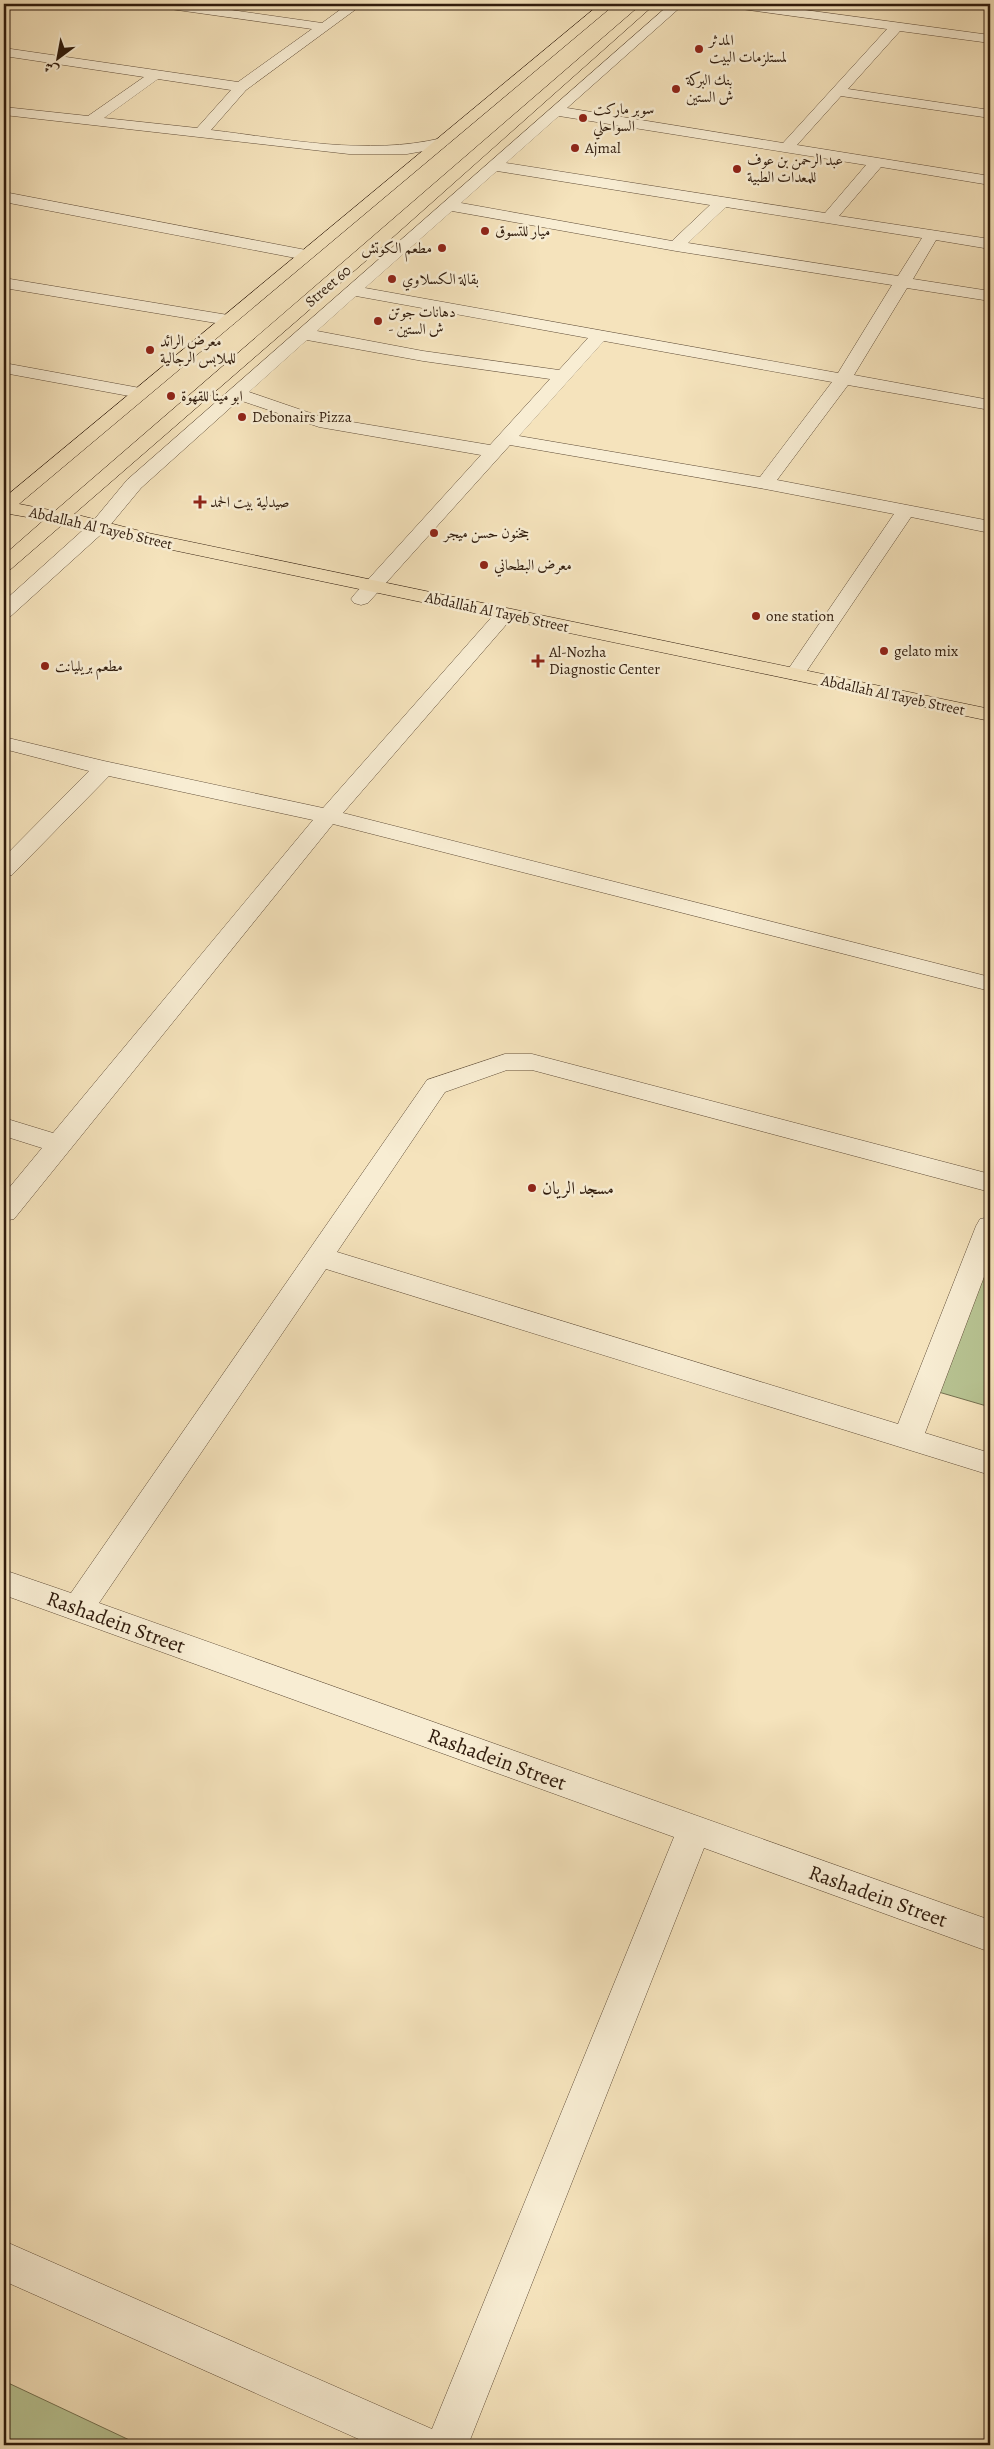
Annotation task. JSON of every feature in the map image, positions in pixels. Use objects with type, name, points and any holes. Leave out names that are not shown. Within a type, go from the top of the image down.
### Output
[{"type":"main road","points":[[4,507],[608,4]]},
{"type":"main road","name":"Street 60","points":[[4,565],[378,242],[649,4]]},
{"type":"main road","points":[[378,242],[404,246]]},
{"type":"main road","name":"Abdallah Al Tayeb Street","points":[[4,507],[100,525],[144,538],[366,593]]},
{"type":"main road","name":"Abdallah Al Tayeb Street","points":[[4,526],[366,593],[499,621],[990,732]]},
{"type":"main road","name":"Abdallah Al Tayeb Street","points":[[499,621],[795,674],[990,715]]},
{"type":"street","points":[[163,4],[191,6],[324,27]]},
{"type":"street","points":[[200,133],[241,88],[356,4]]},
{"type":"street","points":[[4,612],[84,541],[134,484],[677,4]]},
{"type":"street","points":[[734,4],[990,39]]},
{"type":"street","points":[[786,148],[896,27]]},
{"type":"street","points":[[4,52],[241,88]]},
{"type":"street","points":[[91,121],[156,75]]},
{"type":"street","points":[[836,91],[990,114]]},
{"type":"street","points":[[4,111],[349,150],[401,151],[420,149],[442,142]]},
{"type":"street","points":[[556,111],[990,180]]},
{"type":"street","points":[[349,150],[396,164],[403,169],[400,177]]},
{"type":"street","points":[[829,218],[876,163]]},
{"type":"street","points":[[494,166],[990,244]]},
{"type":"street","points":[[4,197],[306,255]]},
{"type":"street","points":[[676,246],[722,202]]},
{"type":"street","points":[[449,206],[676,246],[990,296]]},
{"type":"street","points":[[765,484],[843,379],[932,234]]},
{"type":"street","points":[[4,283],[228,320]]},
{"type":"street","points":[[353,291],[990,405]]},
{"type":"street","points":[[304,334],[422,356],[564,376]]},
{"type":"street","points":[[366,593],[600,335]]},
{"type":"street","points":[[4,368],[140,393]]},
{"type":"street","points":[[238,394],[319,422],[765,484],[990,527]]},
{"type":"street","points":[[795,674],[906,511]]},
{"type":"street","points":[[4,1212],[328,816],[499,621]]},
{"type":"street","points":[[4,743],[104,768],[328,816],[990,984]]},
{"type":"street","points":[[4,870],[104,768]]},
{"type":"street","points":[[78,1609],[436,1086],[505,1062],[532,1062],[990,1183]]},
{"type":"street","points":[[4,1127],[59,1144]]},
{"type":"street","points":[[907,1439],[990,1226]]},
{"type":"street","points":[[320,1257],[990,1464]]},
{"type":"street","name":"Rashadein Street","points":[[4,1582],[990,1936]]},
{"type":"street","points":[[447,2445],[694,1830]]},
{"type":"street","points":[[4,2260],[420,2445]]},
{"type":"green space","points":[[990,1212],[990,1407],[918,1386]]},
{"type":"green space","points":[[4,2381],[140,2445],[4,2445]]},
{"type":"place","name":"المدثر لمستلزمات البيت","points":[[699,49]]},
{"type":"place","name":"بنك البركة ش الستين","points":[[676,89]]},
{"type":"place","name":"سوبر ماركت السواحلي","points":[[583,118]]},
{"type":"place","name":"Ajmal","points":[[575,148]]},
{"type":"place","name":"عبد الرحمن بن عوف للمعدات الطبية","points":[[737,169]]},
{"type":"place","name":"ميار للتسوق","points":[[485,231]]},
{"type":"place","name":"مطعم الكوتش","points":[[442,248]]},
{"type":"place","name":"بقالة الكسلاوي","points":[[392,279]]},
{"type":"place","name":"دهانات جوتن - ش الستين","points":[[378,321]]},
{"type":"place","name":"معرض الرائد للملابس الرجالية","points":[[150,350]]},
{"type":"place","name":"ابو مينا للقهوة","points":[[171,396]]},
{"type":"place","name":"Debonairs Pizza","points":[[242,417]]},
{"type":"place","name":"صيدلية بيت الحمد","points":[[200,502]]},
{"type":"place","name":"جخنون حسن ميجر","points":[[434,533]]},
{"type":"place","name":"معرض البطحاني","points":[[484,565]]},
{"type":"place","name":"one station","points":[[756,616]]},
{"type":"place","name":"gelato mix","points":[[884,651]]},
{"type":"place","name":"Al-Nozha Diagnostic Center","points":[[538,661]]},
{"type":"place","name":"مطعم بريليانت","points":[[45,666]]},
{"type":"place","name":"مسجد الريان","points":[[532,1188]]}]
